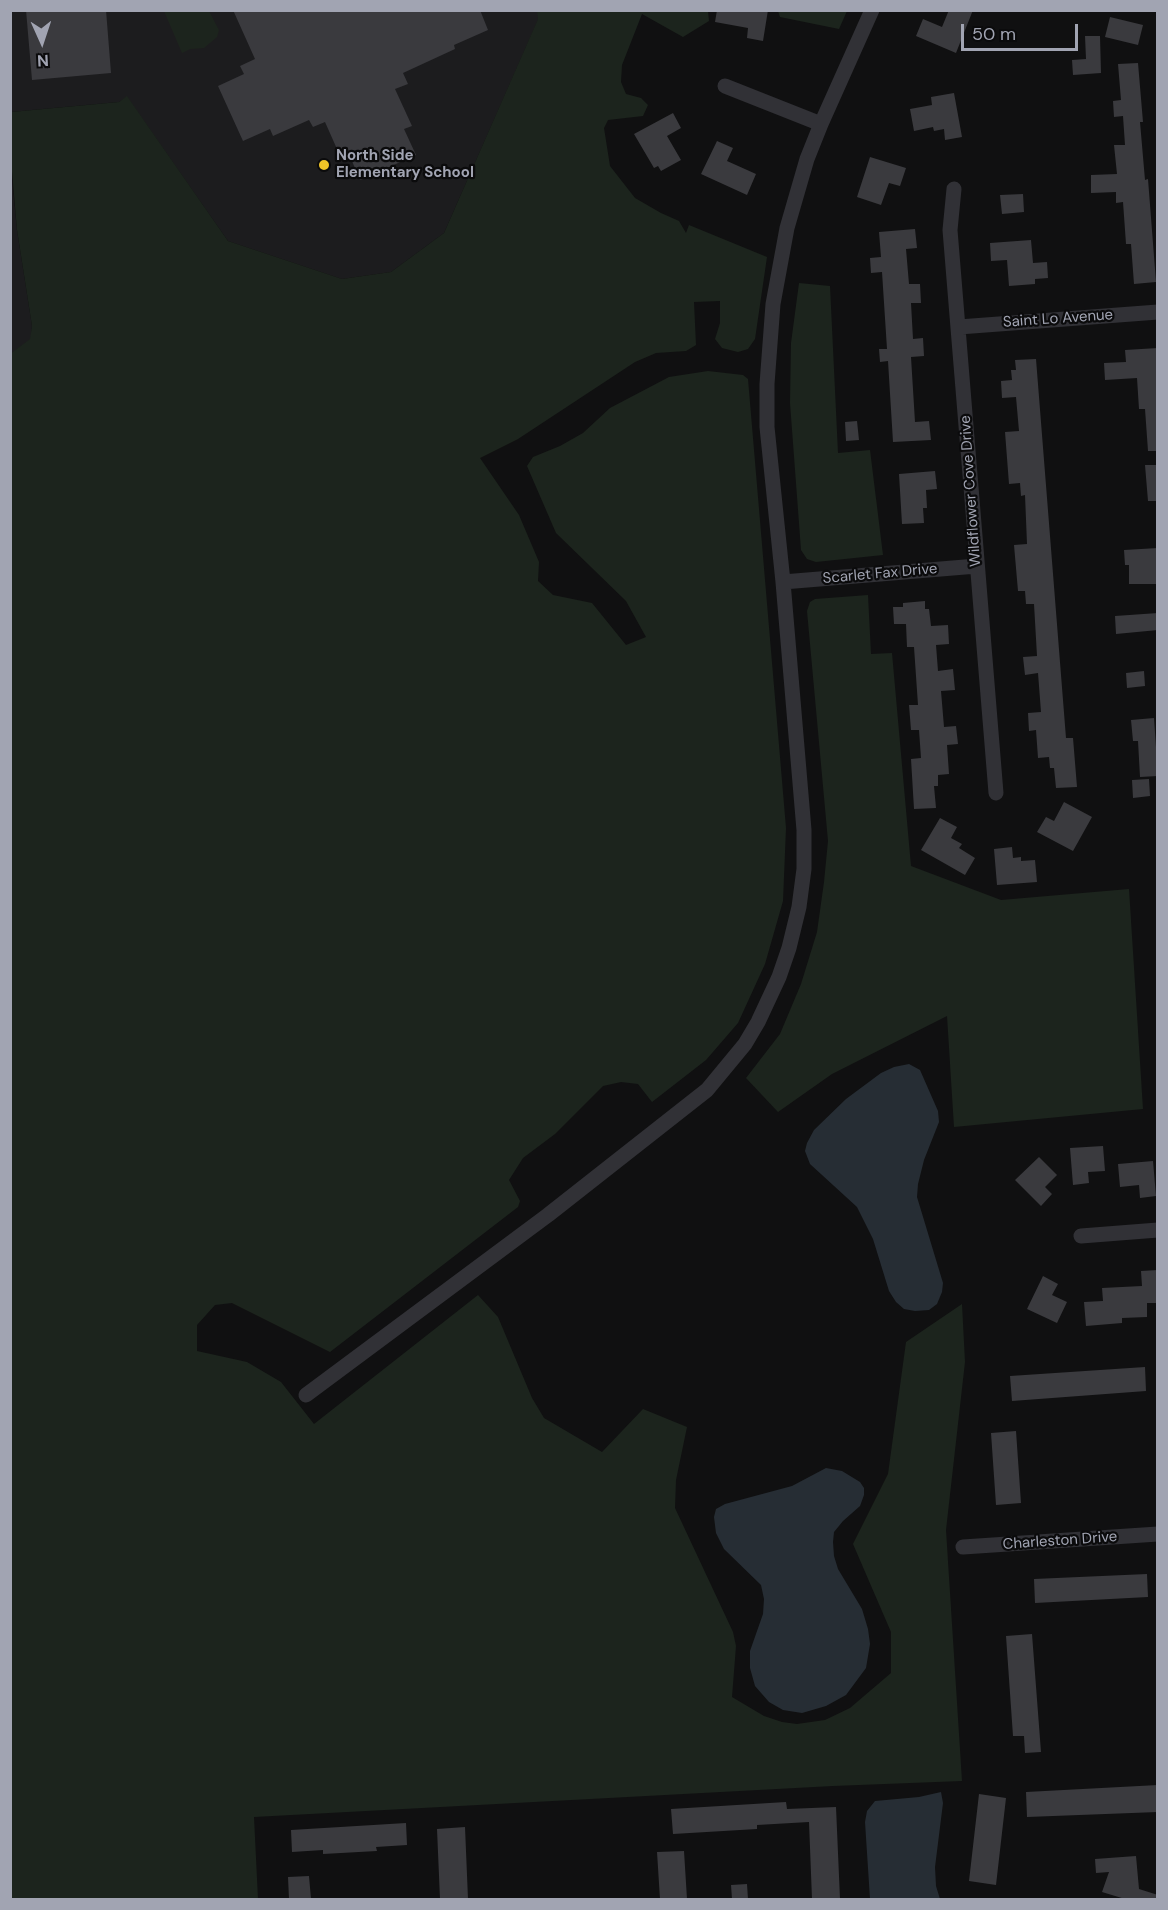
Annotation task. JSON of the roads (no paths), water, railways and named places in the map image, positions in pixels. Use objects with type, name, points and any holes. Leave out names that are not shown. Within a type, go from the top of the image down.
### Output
[{"type":"street","points":[[306,1395],[548,1215],[707,1090],[745,1044],[779,977],[799,907],[804,869],[804,830],[767,427],[767,384],[773,304],[787,228],[807,159],[872,10]]},
{"type":"street","points":[[725,86],[821,124]]},
{"type":"street","name":"Wildflower Cove Drive","points":[[954,189],[950,230],[996,793]]},
{"type":"street","name":"Saint Lo Avenue","points":[[959,327],[1158,312]]},
{"type":"street","name":"Scarlet Fax Drive","points":[[783,582],[977,566]]},
{"type":"street","points":[[1081,1236],[1158,1230]]},
{"type":"street","name":"Charleston Drive","points":[[963,1547],[1158,1534]]},
{"type":"place","name":"North Side Elementary School","points":[[324,165]]}]
